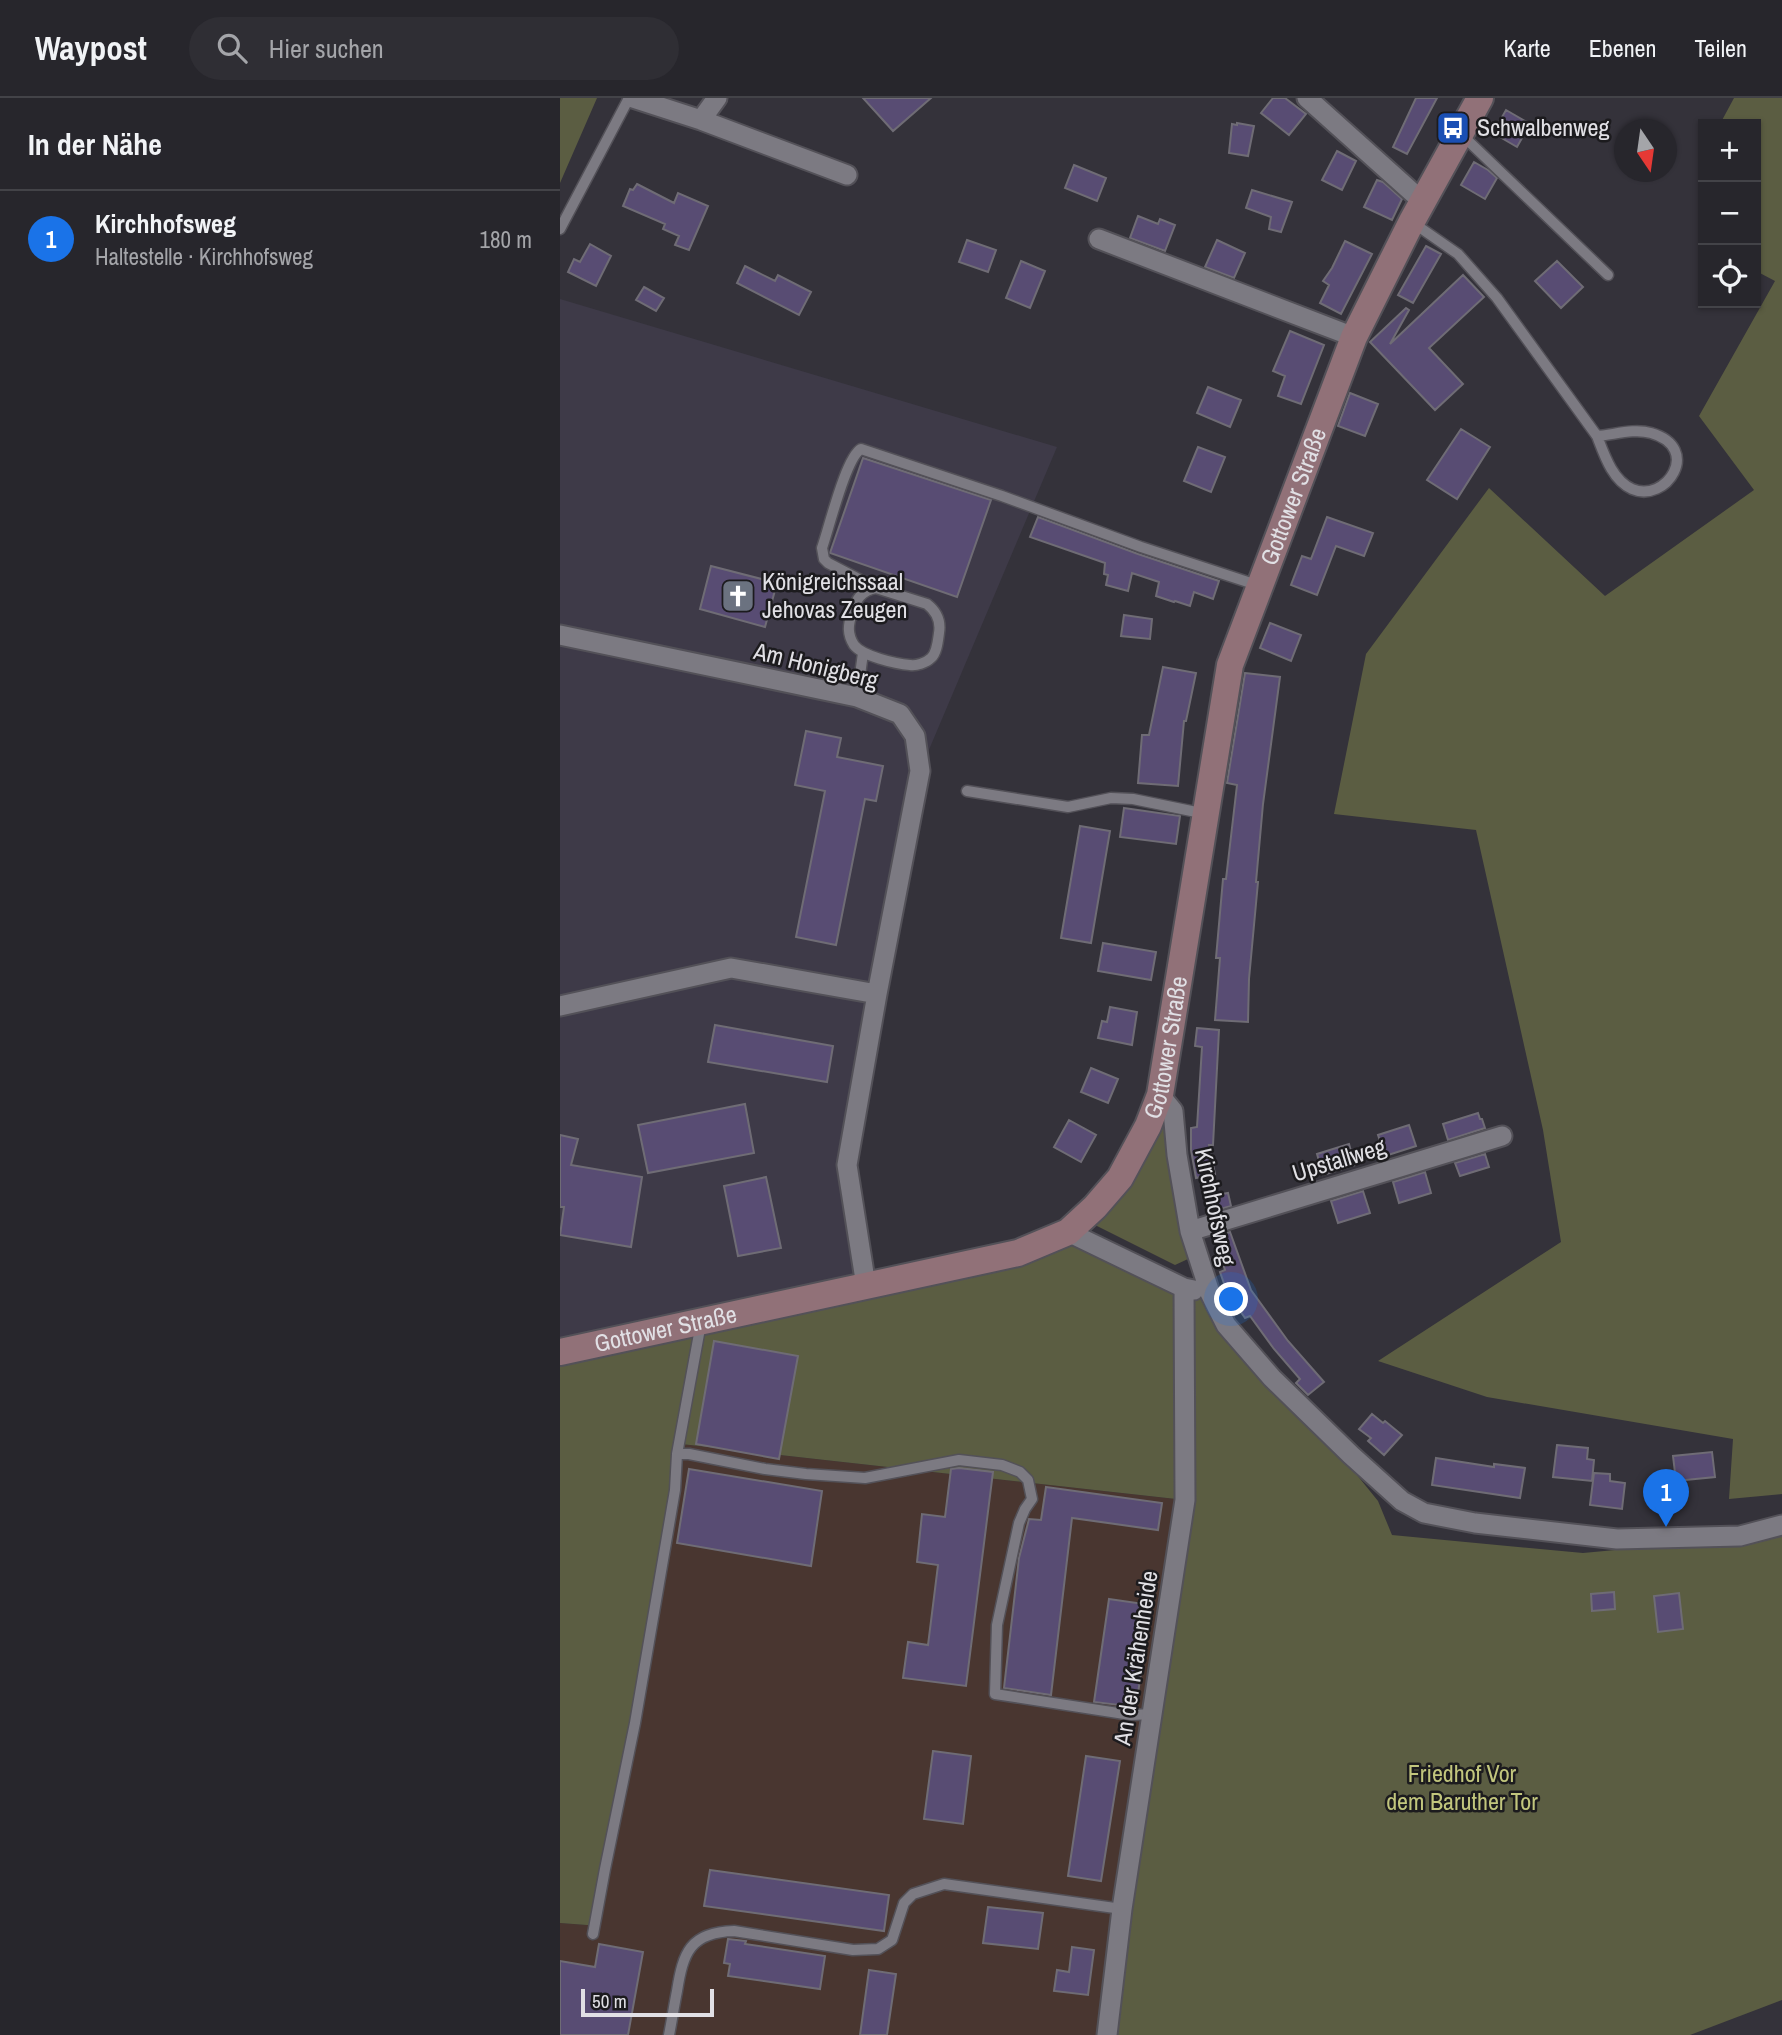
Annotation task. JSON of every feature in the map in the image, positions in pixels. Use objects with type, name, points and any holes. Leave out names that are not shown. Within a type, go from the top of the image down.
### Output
[{"type":"street","points":[[631,98],[701,120],[847,175]]},
{"type":"street","points":[[701,120],[717,98]]},
{"type":"street","points":[[1307,98],[1417,211]]},
{"type":"street","name":"Gottower Straße","points":[[560,1352],[1018,1253],[1068,1232],[1095,1207],[1120,1178],[1148,1126],[1160,1095],[1230,665],[1354,337],[1417,211],[1480,98]]},
{"type":"street","points":[[1099,239],[1354,337]]},
{"type":"street","name":"Am Honigberg","points":[[560,635],[856,697],[900,714],[915,736],[920,771],[847,1165],[866,1286]]},
{"type":"street","points":[[560,1006],[731,968],[877,993]]},
{"type":"street","name":"Kirchhofsweg","points":[[1160,1095],[1173,1111],[1177,1155],[1190,1231],[1210,1293],[1226,1325],[1272,1378],[1402,1501],[1424,1513],[1475,1523],[1617,1539],[1740,1535],[1782,1525]]},
{"type":"street","name":"Upstallweg","points":[[1190,1231],[1502,1136]]},
{"type":"street","points":[[1068,1232],[1184,1288],[1210,1293]]},
{"type":"street","name":"An der Krähenheide","points":[[1107,2035],[1122,1909],[1185,1500],[1184,1288]]},
{"type":"lane","points":[[560,229],[631,98]]},
{"type":"lane","points":[[1461,133],[1608,275]]},
{"type":"lane","points":[[1417,211],[1497,299],[1597,436],[1615,474],[1632,489],[1642,492],[1655,489],[1667,481],[1676,469],[1676,452],[1666,441],[1651,433],[1597,436]]},
{"type":"lane","points":[[876,588],[856,599],[848,624],[855,646],[863,653],[911,665],[930,659],[935,652],[940,629],[936,614],[928,604],[876,588],[828,564],[822,554],[849,466],[856,452],[861,449],[1260,586]]},
{"type":"lane","points":[[856,697],[863,653]]},
{"type":"lane","points":[[967,791],[1068,807],[1111,798],[1133,799],[1206,814]]},
{"type":"lane","points":[[593,1934],[640,1696],[675,1490],[677,1454],[701,1323]]},
{"type":"lane","points":[[677,1454],[779,1471],[865,1478],[959,1460],[1002,1465],[1020,1472],[1028,1480],[1032,1499],[1019,1523],[998,1625],[995,1694],[1131,1715],[1153,1714]]},
{"type":"lane","points":[[669,2035],[681,1966],[688,1949],[704,1937],[719,1931],[734,1931],[853,1951],[878,1949],[892,1940],[904,1903],[913,1894],[944,1884],[1122,1909]]},
{"type":"shaded area","points":[[560,299],[1057,447],[920,771],[847,1165],[866,1286],[560,1352]]},
{"type":"shaded area","points":[[681,1444],[1185,1500],[1107,2035],[560,2035],[560,1923],[600,1926]]},
{"type":"green space","points":[[560,98],[597,98],[560,183]]},
{"type":"green space","points":[[1734,98],[1782,98],[1782,1494],[1729,1499],[1733,1439],[1487,1397],[1378,1361],[1561,1242],[1543,1130],[1476,830],[1334,814],[1366,654],[1489,488],[1605,596],[1754,490],[1699,416],[1775,281],[1761,274],[1761,119],[1723,119]]},
{"type":"green space","points":[[1168,1118],[1188,1259],[1175,1265],[1093,1224],[1157,1124]]},
{"type":"green space","name":"Friedhof Vor dem Baruther Tor","points":[[1068,1232],[1210,1293],[1378,1501],[1392,1535],[1583,1553],[1722,1540],[1782,1526],[1782,2000],[1690,2035],[1107,2035],[1185,1500],[681,1444],[600,1926],[560,1923],[560,1352]]},
{"type":"building","points":[[863,98],[931,98],[893,131]]},
{"type":"building","points":[[1273,98],[1285,98],[1306,114],[1289,135],[1261,113]]},
{"type":"building","points":[[1416,98],[1437,98],[1407,154],[1393,147]]},
{"type":"building","points":[[1506,110],[1530,124],[1517,147],[1493,133]]},
{"type":"building","points":[[1232,124],[1254,126],[1248,156],[1229,153]]},
{"type":"building","points":[[1337,151],[1356,161],[1342,190],[1322,180]]},
{"type":"building","points":[[1474,162],[1497,178],[1485,199],[1461,185]]},
{"type":"building","points":[[1074,165],[1106,178],[1097,201],[1065,188]]},
{"type":"building","points":[[1377,180],[1402,199],[1392,220],[1364,207]]},
{"type":"building","points":[[637,184],[674,203],[678,193],[708,206],[689,250],[675,245],[679,236],[663,229],[665,224],[623,206],[630,189],[633,190]]},
{"type":"building","points":[[1252,190],[1292,202],[1281,232],[1269,229],[1271,217],[1246,208]]},
{"type":"building","points":[[1138,216],[1158,224],[1160,219],[1175,225],[1165,251],[1130,238]]},
{"type":"building","points":[[967,240],[996,250],[988,272],[959,262]]},
{"type":"building","points":[[1217,240],[1245,253],[1234,278],[1205,267]]},
{"type":"building","points":[[1345,241],[1372,254],[1341,314],[1320,303],[1329,285],[1323,281]]},
{"type":"building","points":[[590,244],[611,256],[596,286],[568,272],[574,259],[580,262]]},
{"type":"building","points":[[1426,246],[1441,254],[1413,303],[1398,295]]},
{"type":"building","points":[[1021,261],[1045,271],[1030,308],[1006,298]]},
{"type":"building","points":[[1557,261],[1583,287],[1561,308],[1535,281]]},
{"type":"building","points":[[745,266],[775,281],[778,275],[811,292],[799,315],[737,283]]},
{"type":"building","points":[[1463,275],[1484,297],[1429,348],[1463,384],[1435,410],[1370,342],[1406,308],[1409,310],[1390,344]]},
{"type":"building","points":[[644,287],[664,298],[656,311],[636,300]]},
{"type":"building","points":[[1290,331],[1324,345],[1301,404],[1278,396],[1285,376],[1273,371]]},
{"type":"building","points":[[1208,387],[1241,400],[1230,427],[1197,413]]},
{"type":"building","points":[[1350,393],[1378,404],[1365,436],[1338,426]]},
{"type":"building","points":[[1461,429],[1490,447],[1457,499],[1427,480]]},
{"type":"building","points":[[1198,447],[1225,457],[1211,492],[1184,481]]},
{"type":"building","points":[[863,458],[991,500],[957,597],[830,553]]},
{"type":"building","points":[[1038,517],[1219,581],[1213,599],[1194,592],[1190,606],[1174,602],[1156,596],[1159,582],[1132,573],[1128,591],[1106,585],[1108,575],[1104,574],[1105,563],[1030,537]]},
{"type":"building","points":[[1327,517],[1373,533],[1364,556],[1336,546],[1317,595],[1291,585],[1302,556],[1311,559]]},
{"type":"building","name":"Königreichssaal Jehovas Zeugen","points":[[711,566],[777,583],[765,627],[700,609]]},
{"type":"building","points":[[1124,615],[1152,619],[1150,639],[1121,636]]},
{"type":"building","points":[[1270,623],[1301,635],[1291,661],[1260,648]]},
{"type":"building","points":[[1163,667],[1196,673],[1184,721],[1178,786],[1138,783],[1142,735],[1149,735]]},
{"type":"building","points":[[1245,673],[1280,677],[1263,804],[1248,1022],[1215,1020],[1220,958],[1216,958],[1223,879],[1226,879],[1237,785],[1227,783]]},
{"type":"building","points":[[806,731],[841,738],[837,757],[883,766],[876,801],[865,799],[836,945],[796,937],[825,791],[795,785]]},
{"type":"building","points":[[1124,808],[1180,816],[1176,844],[1120,837]]},
{"type":"building","points":[[1080,826],[1110,831],[1091,943],[1061,938]]},
{"type":"building","points":[[1103,943],[1156,952],[1151,980],[1098,971]]},
{"type":"building","points":[[1110,1007],[1137,1012],[1132,1045],[1098,1038],[1102,1021],[1107,1022]]},
{"type":"building","points":[[715,1025],[833,1046],[827,1082],[708,1062]]},
{"type":"building","points":[[1197,1028],[1219,1030],[1213,1145],[1209,1145],[1215,1174],[1196,1178],[1191,1150],[1191,1128],[1197,1127],[1202,1047],[1195,1046]]},
{"type":"building","points":[[1091,1068],[1118,1079],[1108,1103],[1081,1092]]},
{"type":"building","points":[[745,1104],[754,1153],[648,1173],[638,1125]]},
{"type":"building","points":[[1478,1113],[1485,1128],[1448,1140],[1443,1124]]},
{"type":"building","points":[[1069,1120],[1096,1135],[1081,1162],[1054,1147]]},
{"type":"building","points":[[1409,1125],[1416,1146],[1385,1156],[1378,1135]]},
{"type":"building","points":[[560,1135],[578,1139],[571,1165],[642,1177],[631,1247],[560,1235],[564,1207],[560,1207]]},
{"type":"building","points":[[1349,1144],[1355,1165],[1323,1175],[1317,1154]]},
{"type":"building","points":[[1485,1154],[1489,1167],[1460,1176],[1455,1163]]},
{"type":"building","points":[[1425,1172],[1431,1193],[1399,1203],[1393,1182]]},
{"type":"building","points":[[766,1177],[781,1248],[738,1256],[724,1186]]},
{"type":"building","points":[[1211,1178],[1217,1195],[1228,1193],[1231,1206],[1210,1212],[1203,1181]]},
{"type":"building","points":[[1363,1191],[1370,1213],[1338,1223],[1331,1201]]},
{"type":"building","points":[[1230,1232],[1251,1290],[1288,1341],[1324,1382],[1308,1395],[1296,1383],[1300,1379],[1250,1316],[1245,1318],[1227,1292],[1220,1272],[1225,1270],[1214,1237]]},
{"type":"building","points":[[714,1341],[798,1356],[779,1459],[696,1444]]},
{"type":"building","points":[[1372,1414],[1402,1435],[1384,1455],[1368,1441],[1371,1438],[1359,1429]]},
{"type":"building","points":[[1557,1445],[1588,1448],[1587,1459],[1594,1460],[1592,1481],[1553,1477]]},
{"type":"building","points":[[1712,1452],[1715,1477],[1676,1481],[1673,1456]]},
{"type":"building","points":[[1436,1458],[1494,1467],[1494,1464],[1525,1468],[1520,1498],[1432,1485]]},
{"type":"building","points":[[689,1469],[822,1491],[811,1566],[677,1543]]},
{"type":"building","points":[[951,1469],[993,1472],[966,1686],[903,1678],[908,1642],[928,1645],[938,1565],[917,1562],[922,1514],[945,1517]]},
{"type":"building","points":[[1594,1473],[1610,1474],[1610,1481],[1625,1483],[1622,1509],[1590,1505]]},
{"type":"building","points":[[1046,1487],[1162,1503],[1158,1530],[1072,1518],[1051,1695],[1004,1688],[1019,1558],[1029,1519],[1041,1520]]},
{"type":"building","points":[[1614,1592],[1615,1609],[1592,1611],[1591,1594]]},
{"type":"building","points":[[1679,1593],[1683,1629],[1658,1632],[1654,1596]]},
{"type":"building","points":[[1109,1599],[1151,1605],[1136,1707],[1094,1702]]},
{"type":"building","points":[[933,1751],[971,1756],[963,1824],[924,1819]]},
{"type":"building","points":[[1086,1756],[1120,1761],[1101,1881],[1068,1876]]},
{"type":"building","points":[[710,1870],[889,1895],[884,1931],[704,1906]]},
{"type":"building","points":[[988,1907],[1043,1913],[1038,1949],[983,1943]]},
{"type":"building","points":[[728,1939],[825,1956],[820,1989],[728,1976],[730,1964],[724,1963]]},
{"type":"building","points":[[599,1944],[643,1952],[628,2035],[560,2035],[560,1961],[595,1967]]},
{"type":"building","points":[[1072,1947],[1094,1950],[1088,1995],[1054,1991],[1057,1970],[1069,1972]]},
{"type":"building","points":[[869,1970],[896,1974],[887,2035],[860,2035]]},
{"type":"place","name":"Schwalbenweg","points":[[1453,128]]},
{"type":"place","name":"Königreichssaal Jehovas Zeugen","points":[[738,596]]},
{"type":"place","name":"Kirchhofsweg","points":[[1666,1527]]}]
